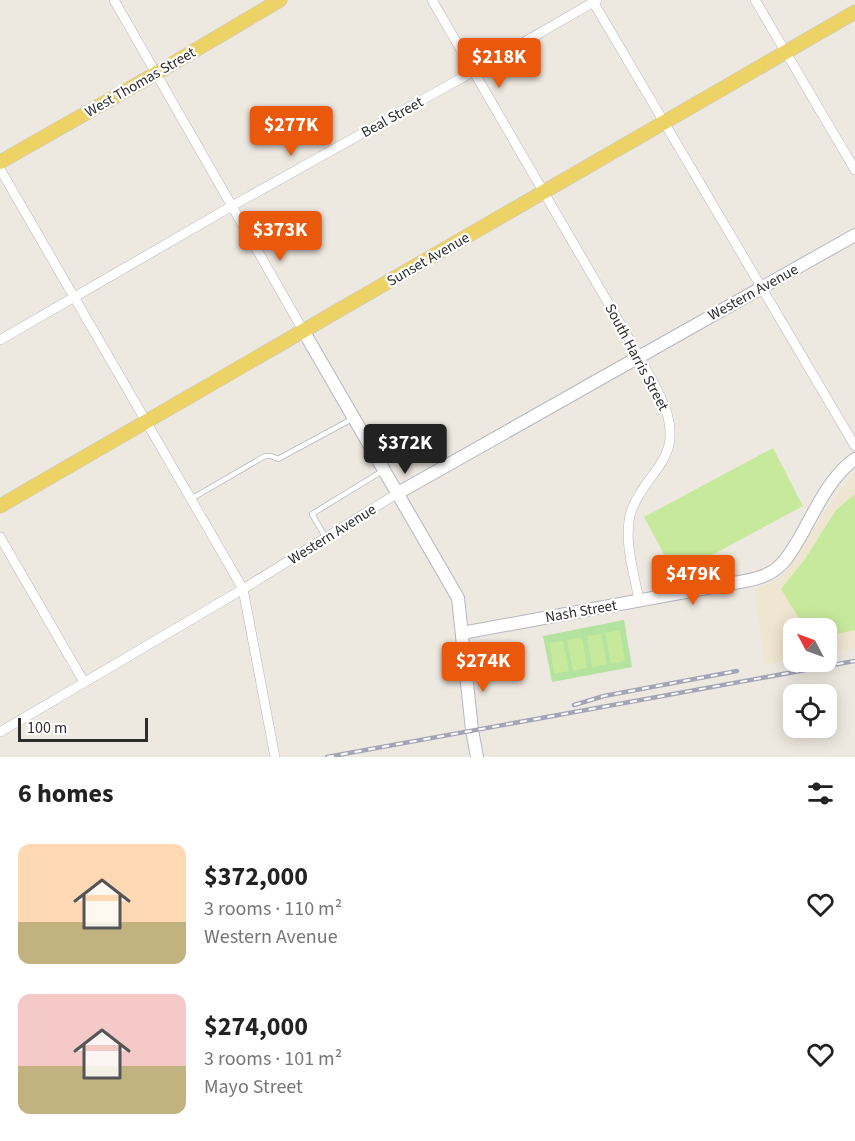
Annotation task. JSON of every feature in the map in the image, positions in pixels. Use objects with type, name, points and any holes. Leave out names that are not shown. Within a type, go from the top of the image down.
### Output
[{"type":"main road","name":"West Thomas Street","points":[[0,162],[280,0]]},
{"type":"main road","name":"Sunset Avenue","points":[[0,506],[855,12]]},
{"type":"street","points":[[114,0],[458,598],[477,757]]},
{"type":"street","name":"South Harris Street","points":[[432,0],[639,356],[667,411],[670,425],[669,441],[664,458],[632,510],[629,543],[639,600]]},
{"type":"street","points":[[755,0],[855,170]]},
{"type":"street","points":[[594,1],[855,446]]},
{"type":"street","name":"Beal Street","points":[[0,340],[594,1]]},
{"type":"street","points":[[0,169],[243,589],[275,757]]},
{"type":"street","name":"Western Avenue","points":[[0,732],[243,589],[398,494],[855,235]]},
{"type":"street","name":"Nash Street","points":[[462,633],[756,579],[775,570],[794,547],[830,486],[855,459]]},
{"type":"street","points":[[0,537],[84,682]]},
{"type":"lane","points":[[191,499],[265,456],[278,459],[354,417]]},
{"type":"lane","points":[[326,538],[312,514],[385,470]]},
{"type":"shaded area","points":[[855,471],[855,648],[837,652],[837,618],[783,618],[783,662],[765,665],[755,589],[786,572],[830,504]]},
{"type":"green space","points":[[773,448],[803,506],[675,575],[644,517]]},
{"type":"green space","points":[[855,494],[855,630],[837,634],[837,618],[799,618],[781,589],[805,559],[836,510]]},
{"type":"green space","points":[[624,620],[632,667],[552,682],[543,636]]},
{"type":"green space","points":[[620,630],[625,661],[611,664],[605,633]]},
{"type":"green space","points":[[601,634],[607,665],[592,667],[587,636]]},
{"type":"green space","points":[[582,637],[587,668],[573,671],[567,640]]},
{"type":"green space","points":[[563,641],[569,671],[554,674],[549,643]]},
{"type":"railway","points":[[327,757],[855,661]]},
{"type":"railway","points":[[574,705],[604,696],[737,671]]}]
